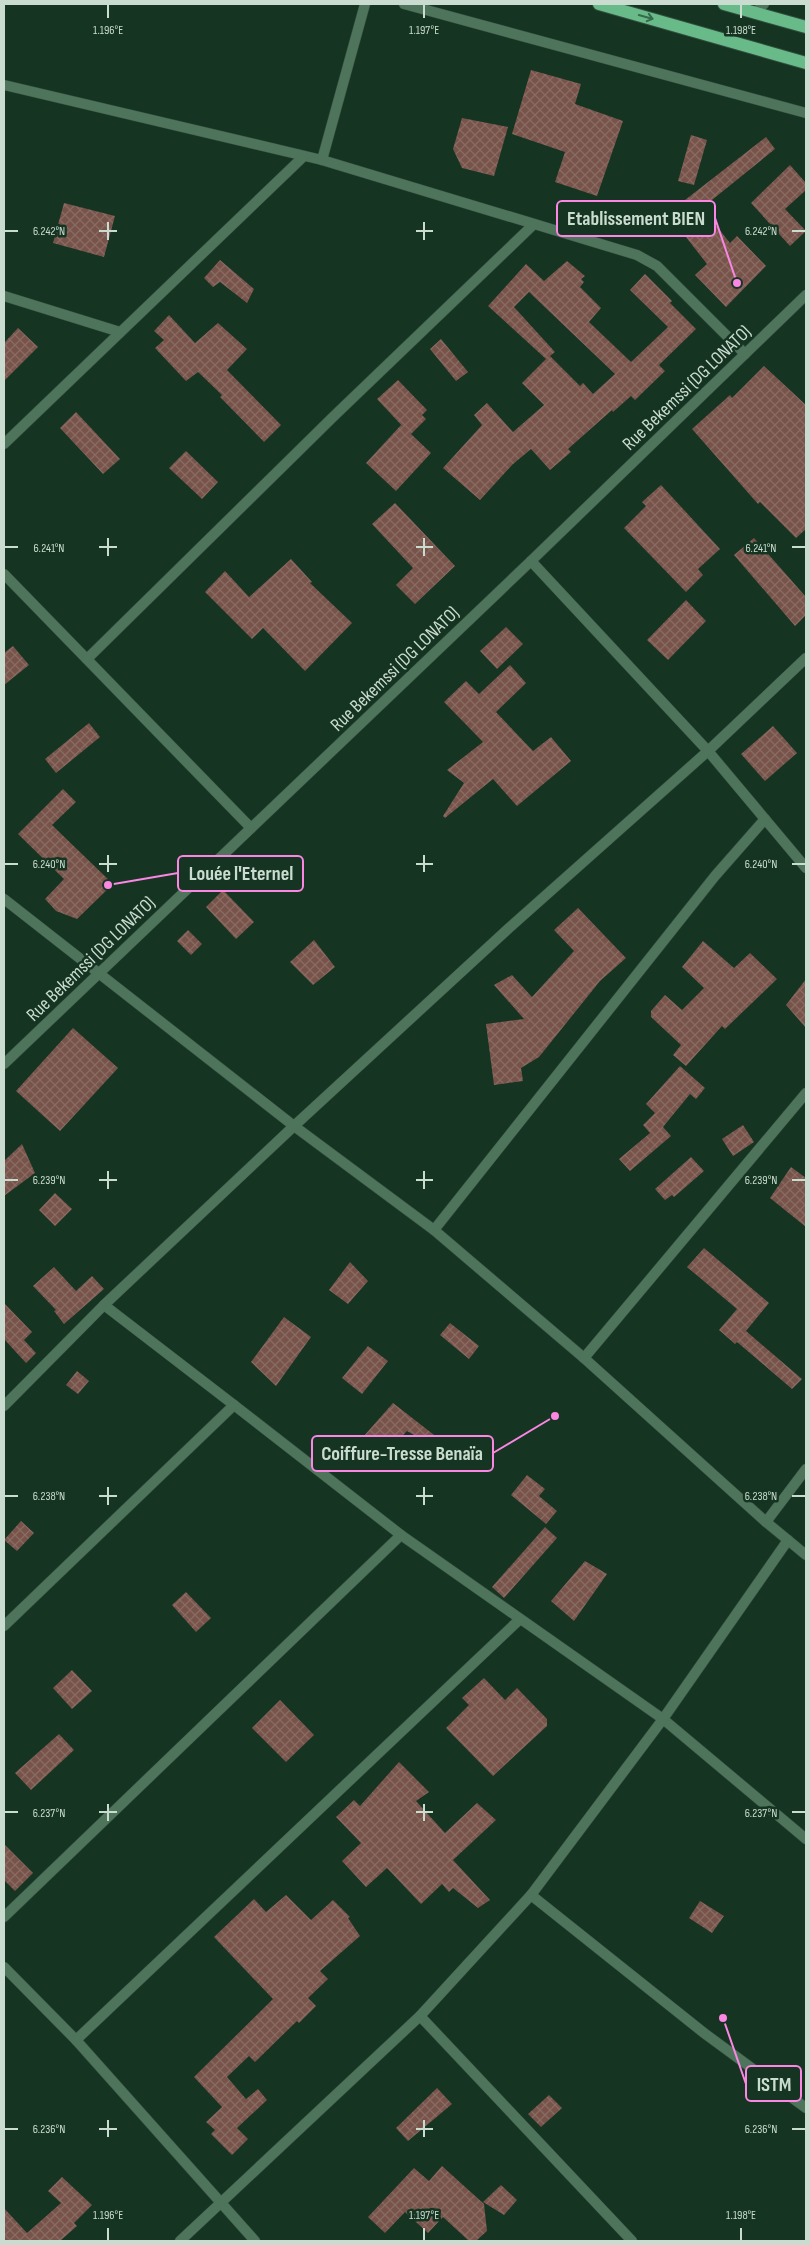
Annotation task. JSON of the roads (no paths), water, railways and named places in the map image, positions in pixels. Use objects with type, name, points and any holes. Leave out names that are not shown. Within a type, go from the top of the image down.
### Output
[{"type":"main road","points":[[599,4],[806,63]]},
{"type":"main road","points":[[724,4],[760,8],[806,27]]},
{"type":"street","points":[[322,160],[365,4]]},
{"type":"street","points":[[404,4],[806,113]]},
{"type":"street","points":[[4,85],[322,160],[648,259],[745,354]]},
{"type":"street","points":[[4,444],[304,156]]},
{"type":"street","points":[[87,659],[334,416],[533,225]]},
{"type":"street","name":"Rue Bekemssi (DG LONATO)","points":[[4,1064],[532,561],[806,295]]},
{"type":"street","points":[[4,296],[120,332]]},
{"type":"street","points":[[532,561],[708,751],[806,868]]},
{"type":"street","points":[[4,574],[251,828]]},
{"type":"street","points":[[4,1406],[104,1305],[294,1126],[509,928],[708,751],[806,658]]},
{"type":"street","points":[[434,1230],[715,876],[765,819]]},
{"type":"street","points":[[4,898],[294,1126],[434,1230],[584,1358],[766,1522],[806,1555]]},
{"type":"street","points":[[584,1358],[806,1093]]},
{"type":"street","points":[[104,1305],[401,1535],[519,1620],[663,1719],[806,1839]]},
{"type":"street","points":[[4,1626],[234,1405]]},
{"type":"street","points":[[766,1522],[806,1470]]},
{"type":"street","points":[[4,1917],[401,1535]]},
{"type":"street","points":[[180,2241],[221,2205],[420,2016],[532,1895],[663,1719],[788,1540]]},
{"type":"street","points":[[76,2040],[519,1620]]},
{"type":"street","points":[[532,1895],[704,2032],[806,2108]]},
{"type":"street","points":[[4,1967],[76,2040],[255,2241]]},
{"type":"street","points":[[420,2016],[632,2241]]},
{"type":"place","name":"Etablissement BIEN","points":[[737,283]]},
{"type":"place","name":"Louée l'Eternel","points":[[108,885]]},
{"type":"place","name":"Coiffure-Tresse Benaïa","points":[[555,1416]]},
{"type":"place","name":"ISTM","points":[[723,2018]]}]
